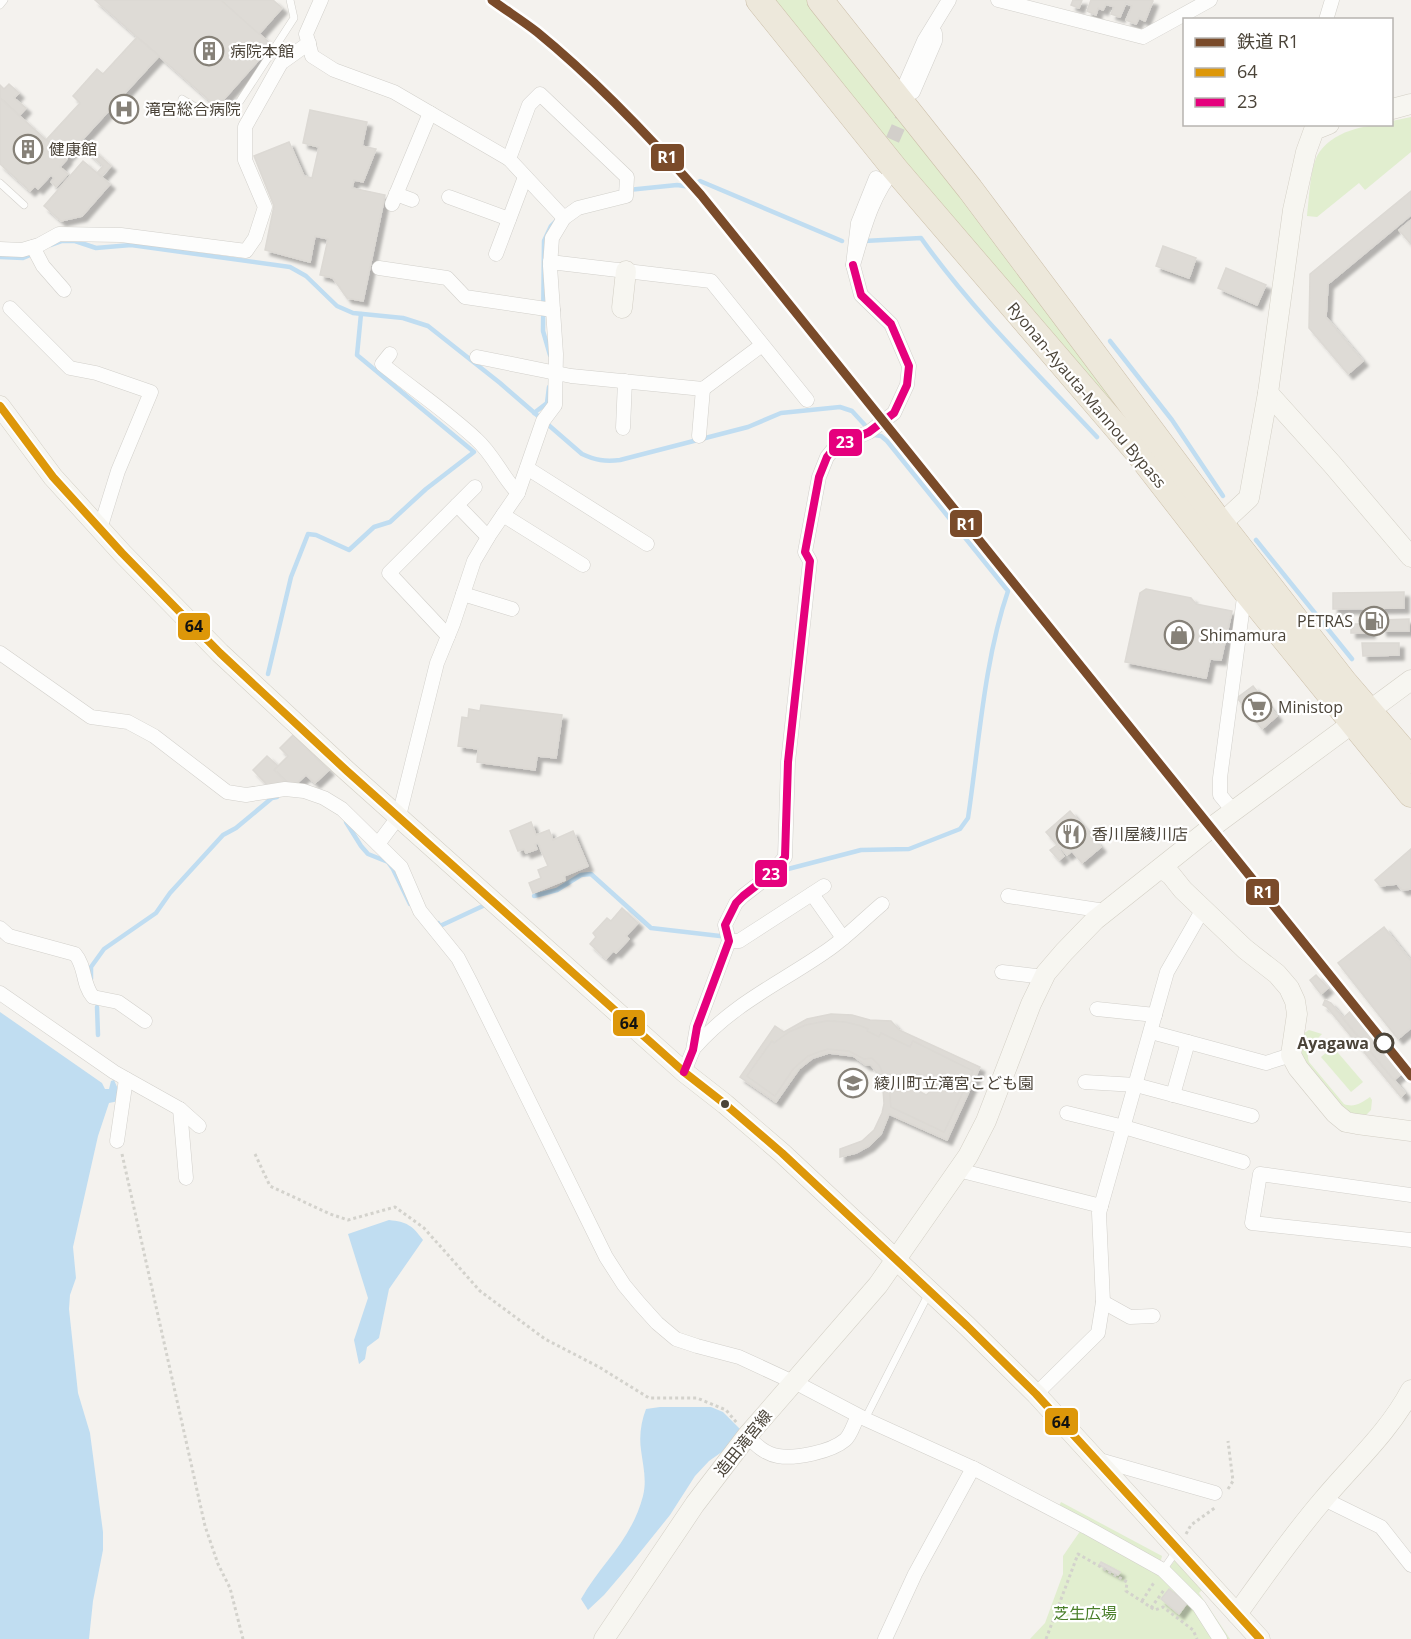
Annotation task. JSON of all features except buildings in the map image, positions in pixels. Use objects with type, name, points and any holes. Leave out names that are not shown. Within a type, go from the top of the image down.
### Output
[{"type":"highway","name":"Ryonan-Ayauta-Mannou Bypass","points":[[759,0],[885,174],[1137,451],[1245,591],[1362,718],[1411,760]]},
{"type":"highway","name":"Ryonan-Ayauta-Mannou Bypass","points":[[820,0],[905,95],[970,189],[1221,524],[1344,682],[1362,718],[1411,794]]},
{"type":"main road","points":[[1393,109],[1411,104]]},
{"type":"main road","points":[[1221,524],[1249,498],[1268,393],[1293,210],[1306,152],[1319,126]]},
{"type":"main road","points":[[622,308],[626,271]]},
{"type":"main road","points":[[1268,393],[1411,557]]},
{"type":"main road","points":[[0,406],[53,477],[220,653],[684,1072],[782,1153],[897,1259],[1036,1394],[1260,1639]]},
{"type":"main road","name":"造田滝宮線","points":[[604,1639],[695,1504],[747,1436],[878,1285],[968,1156],[986,1121],[1031,1004],[1044,977],[1064,952],[1095,920],[1161,868],[1411,680]]},
{"type":"main road","points":[[1161,868],[1171,875],[1245,949],[1277,974],[1289,988],[1295,1001],[1297,1014],[1291,1055],[1298,1068],[1335,1113],[1346,1122],[1411,1131]]},
{"type":"main road","points":[[1237,1614],[1301,1525],[1408,1405]]},
{"type":"street","points":[[321,0],[306,34],[312,56],[334,70],[394,92],[509,159],[562,215]]},
{"type":"street","points":[[905,95],[904,87],[924,41],[949,0]]},
{"type":"street","points":[[998,0],[1143,37],[1210,0]]},
{"type":"street","points":[[1327,18],[1332,0]]},
{"type":"street","points":[[0,249],[35,251],[59,234],[121,234],[246,251],[255,238],[265,207],[244,160],[245,127],[281,63],[309,44]]},
{"type":"street","points":[[378,844],[399,816],[434,674],[474,561],[518,493],[544,420],[555,405],[547,309],[552,238],[562,215],[578,208],[626,196],[627,177],[540,94],[529,105],[509,159]]},
{"type":"street","points":[[412,200],[394,199],[430,112]]},
{"type":"street","points":[[852,265],[885,174]]},
{"type":"street","points":[[684,1072],[693,1050],[697,1027],[729,940],[725,926],[736,903],[770,874],[785,857],[788,762],[810,561],[805,552],[819,477],[827,457],[835,447],[870,431],[894,412],[907,385],[909,366],[891,324],[861,295],[852,265],[858,223],[885,174]]},
{"type":"street","points":[[495,254],[525,177]]},
{"type":"street","points":[[449,197],[509,219]]},
{"type":"street","points":[[35,251],[43,266],[64,290]]},
{"type":"street","points":[[550,262],[711,281],[807,400]]},
{"type":"street","points":[[379,268],[447,278],[465,297],[547,309]]},
{"type":"street","points":[[10,308],[70,368],[96,373],[151,392],[118,471],[100,529]]},
{"type":"street","points":[[477,357],[552,372],[703,389],[762,345]]},
{"type":"street","points":[[390,354],[382,364],[477,439],[500,467],[507,482],[518,493]]},
{"type":"street","points":[[623,428],[625,381]]},
{"type":"street","points":[[699,436],[703,389]]},
{"type":"street","points":[[527,468],[647,544]]},
{"type":"street","points":[[448,636],[389,573],[475,487]]},
{"type":"street","points":[[457,506],[488,537]]},
{"type":"street","points":[[503,515],[584,565]]},
{"type":"street","points":[[1234,812],[1220,795],[1220,778],[1245,591]]},
{"type":"street","points":[[463,594],[512,609]]},
{"type":"street","points":[[0,653],[91,717],[128,722],[154,736],[227,792],[246,795],[285,789],[314,794],[342,808],[401,867],[420,911],[458,958],[606,1257],[624,1285],[657,1323],[676,1339],[739,1357],[861,1417],[973,1468],[1086,1527],[1163,1570],[1199,1606],[1220,1639]]},
{"type":"street","points":[[729,940],[739,941],[824,886]]},
{"type":"street","points":[[812,894],[843,938]]},
{"type":"street","points":[[1008,896],[1105,912]]},
{"type":"street","points":[[693,1050],[710,1030],[747,1000],[827,951],[882,904]]},
{"type":"street","points":[[1036,1394],[1098,1333],[1103,1302],[1099,1213],[1167,972],[1203,909]]},
{"type":"street","points":[[0,928],[9,936],[75,954],[81,961],[86,989],[93,997],[118,1002],[145,1021]]},
{"type":"street","points":[[1002,972],[1044,977]]},
{"type":"street","points":[[0,993],[126,1078],[180,1109],[199,1126]]},
{"type":"street","points":[[1097,1009],[1155,1015]]},
{"type":"street","points":[[1151,1032],[1266,1063],[1291,1055]]},
{"type":"street","points":[[1173,1095],[1188,1042]]},
{"type":"street","points":[[117,1141],[126,1078]]},
{"type":"street","points":[[1084,1082],[1136,1085],[1252,1116]]},
{"type":"street","points":[[180,1109],[186,1178]]},
{"type":"street","points":[[1067,1113],[1124,1127],[1243,1162]]},
{"type":"street","points":[[958,1170],[1101,1206]]},
{"type":"street","points":[[1411,1195],[1260,1174],[1252,1223],[1411,1240]]},
{"type":"street","points":[[1103,1302],[1130,1317],[1153,1316]]},
{"type":"street","points":[[747,1436],[766,1452],[778,1456],[797,1456],[832,1449],[846,1439],[861,1417]]},
{"type":"street","points":[[1095,1459],[1215,1492]]},
{"type":"street","points":[[885,1639],[915,1574],[973,1468]]},
{"type":"street","points":[[1323,1499],[1382,1527],[1411,1564]]},
{"type":"lane","points":[[0,5],[4,0]]},
{"type":"lane","points":[[182,99],[213,114],[231,111],[240,101],[294,18],[290,0]]},
{"type":"lane","points":[[0,183],[24,205]]},
{"type":"lane","points":[[861,1417],[930,1292]]},
{"type":"lane","points":[[1163,1570],[1178,1549]]},
{"type":"path","points":[[117,1141],[122,1153],[206,1526],[218,1564],[230,1588],[243,1639]]},
{"type":"path","points":[[255,1154],[270,1186],[330,1214],[348,1220],[395,1207],[424,1228],[480,1291],[545,1339],[599,1367],[649,1398],[697,1398],[726,1410]]},
{"type":"path","points":[[1046,1639],[1078,1554],[1127,1582],[1126,1591],[1142,1602],[1155,1610],[1163,1607],[1193,1630],[1197,1639]]},
{"type":"path","points":[[1142,1602],[1163,1570]]},
{"type":"green space","points":[[768,0],[808,0],[931,154],[1241,567]]},
{"type":"green space","points":[[1411,117],[1411,152],[1365,190],[1359,183],[1317,217],[1307,216],[1313,169],[1323,147],[1331,140],[1350,131],[1368,126],[1393,126],[1393,121]]},
{"type":"green space","points":[[1309,1030],[1322,1034],[1309,1049],[1309,1062],[1344,1104],[1354,1105],[1370,1097],[1371,1110],[1365,1116],[1347,1114],[1306,1065],[1299,1052],[1301,1035]]},
{"type":"green space","points":[[1333,1047],[1363,1082],[1351,1092],[1321,1057]]},
{"type":"green space","points":[[1061,1502],[1162,1556],[1161,1560],[1155,1561],[1058,1508]]},
{"type":"green space","name":"芝生広場","points":[[1083,1527],[1161,1571],[1198,1606],[1218,1639],[1030,1639],[1045,1623],[1063,1574],[1063,1556]]},
{"type":"green space","points":[[1176,1559],[1203,1589],[1199,1593],[1230,1639],[1223,1639],[1169,1568]]},
{"type":"water","points":[[0,1012],[102,1083],[105,1089],[109,1089],[111,1081],[114,1080],[118,1089],[119,1101],[109,1103],[98,1136],[73,1247],[76,1278],[70,1295],[69,1309],[78,1393],[90,1433],[103,1532],[103,1550],[93,1601],[89,1639],[0,1639]]},
{"type":"water","points":[[389,1220],[409,1225],[423,1240],[389,1289],[379,1338],[367,1347],[365,1359],[359,1364],[354,1340],[368,1298],[348,1234]]},
{"type":"water","points":[[711,1407],[723,1412],[742,1431],[726,1449],[709,1461],[695,1476],[670,1515],[604,1595],[588,1610],[581,1599],[624,1539],[638,1512],[645,1484],[640,1445],[642,1424],[646,1409]]},
{"type":"waterway","points":[[628,190],[677,185],[691,187],[700,181],[842,241]]},
{"type":"waterway","points":[[550,355],[543,331],[544,241],[556,221]]},
{"type":"waterway","points":[[864,241],[921,238],[983,316],[1097,437]]},
{"type":"waterway","points":[[51,245],[62,241],[75,241],[96,248],[131,245],[290,267],[306,276],[337,306],[353,313],[403,318],[428,326],[500,383],[582,454],[596,459],[620,460],[748,427],[781,413],[840,407],[852,411],[874,435],[881,436],[887,441],[1008,591],[988,674],[968,818],[960,829],[909,849],[861,850],[788,869],[772,880]]},
{"type":"waterway","points":[[0,257],[23,258],[35,253]]},
{"type":"waterway","points":[[268,674],[291,577],[308,534],[316,535],[349,550],[374,527],[390,522],[426,489],[474,452],[357,355],[361,314]]},
{"type":"waterway","points":[[1110,341],[1172,420],[1223,496]]},
{"type":"waterway","points":[[534,413],[547,403],[549,387]]},
{"type":"waterway","points":[[1256,540],[1352,659]]},
{"type":"waterway","points":[[91,979],[91,967],[104,949],[156,913],[170,893],[223,835],[236,828],[272,798],[277,797]]},
{"type":"waterway","points":[[346,822],[368,854],[388,862],[410,904]]},
{"type":"waterway","points":[[534,896],[557,890],[581,875],[591,874],[651,928],[720,936]]},
{"type":"waterway","points":[[438,923],[440,926],[485,905]]},
{"type":"waterway","points":[[97,1007],[98,1035]]},
{"type":"tunnel","points":[[884,159],[908,105]]},
{"type":"rail line","name":"R1","points":[[492,0],[537,32],[581,70],[643,131],[701,195],[1411,1076]]},
{"type":"transit line","name":"23","points":[[684,1072],[693,1050],[697,1027],[729,941],[725,925],[736,903],[770,875],[785,857],[788,762],[810,561],[805,552],[819,477],[827,457],[835,447],[869,432],[894,413],[907,385],[909,366],[891,324],[861,295],[853,265]]},
{"type":"transit line","name":"64","points":[[0,406],[53,477],[122,553],[220,653],[347,771],[684,1072],[782,1153],[967,1326],[1036,1394],[1260,1639]]},
{"type":"place","name":"病院本館","points":[[209,51]]},
{"type":"place","name":"滝宮総合病院","points":[[124,109]]},
{"type":"place","name":"健康館","points":[[28,149]]},
{"type":"place","name":"PETRAS","points":[[1374,621]]},
{"type":"place","name":"Shimamura","points":[[1179,635]]},
{"type":"place","name":"Ministop","points":[[1257,707]]},
{"type":"place","name":"香川屋綾川店","points":[[1071,834]]},
{"type":"place","name":"Ayagawa","points":[[1384,1043]]},
{"type":"place","name":"綾川町立滝宮こども園","points":[[853,1083]]}]
